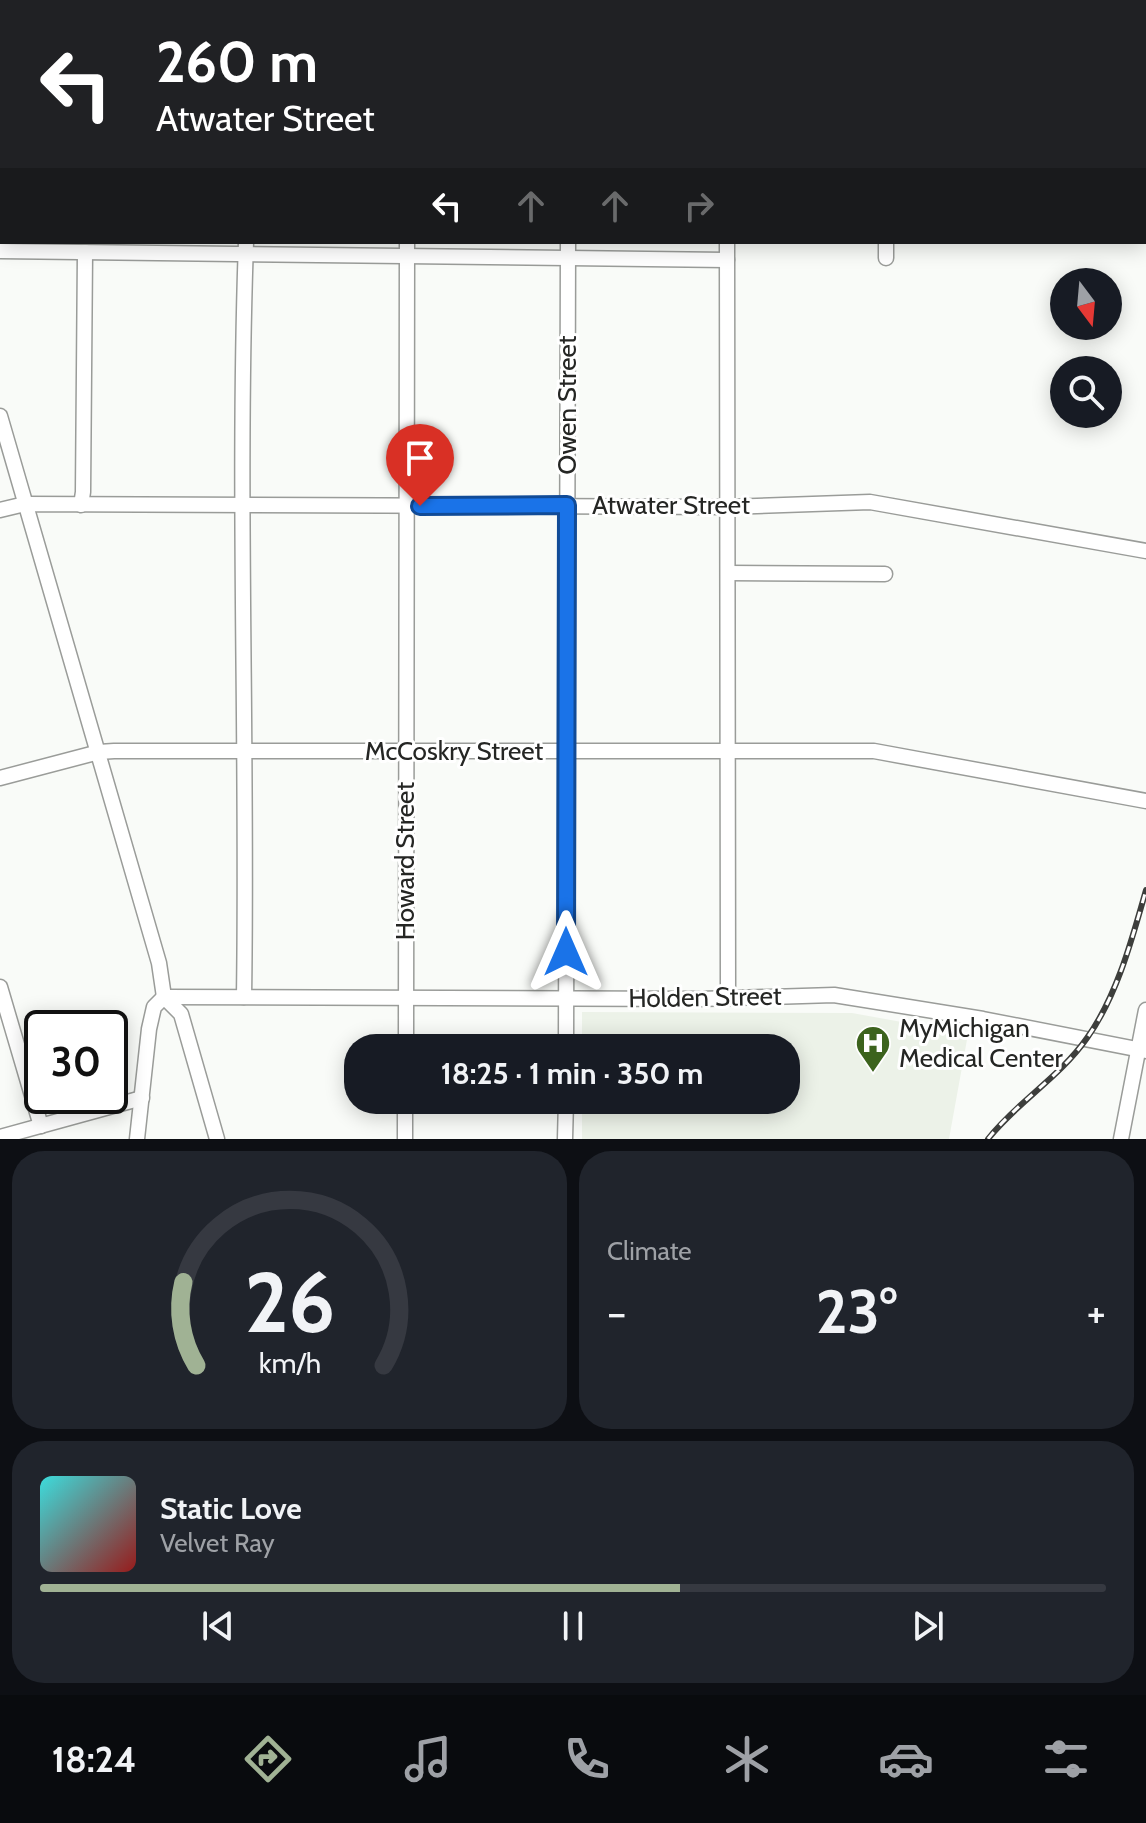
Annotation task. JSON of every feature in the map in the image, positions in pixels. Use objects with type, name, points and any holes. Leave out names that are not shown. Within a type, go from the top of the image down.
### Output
[{"type":"street","name":"Owen Street","points":[[566,1034],[568,244]]},
{"type":"street","points":[[727,244],[728,998]]},
{"type":"street","points":[[886,244],[886,258]]},
{"type":"street","points":[[244,997],[246,750],[242,426],[246,248]]},
{"type":"street","points":[[0,251],[407,249],[567,259],[727,260]]},
{"type":"street","name":"Howard Street","points":[[406,1034],[407,249]]},
{"type":"street","points":[[81,505],[85,252]]},
{"type":"street","points":[[0,416],[159,963],[164,997],[181,1014],[217,1139]]},
{"type":"street","name":"Atwater Street","points":[[0,510],[25,504],[728,507],[870,502],[1146,551]]},
{"type":"street","points":[[728,573],[885,574]]},
{"type":"street","name":"McCoskry Street","points":[[0,778],[99,752],[874,751],[1146,801]]},
{"type":"street","points":[[0,987],[41,1126]]},
{"type":"street","points":[[137,1139],[149,1029],[154,1007],[164,997]]},
{"type":"street","name":"Holden Street","points":[[164,997],[856,997],[1142,1051]]},
{"type":"street","points":[[1121,1139],[1142,1051],[1146,1010]]},
{"type":"street","points":[[0,1137],[142,1098]]},
{"type":"street","points":[[405,1114],[405,1139]]},
{"type":"street","points":[[565,1139],[566,1114]]},
{"type":"shaded area","name":"MyMichigan Medical Center","points":[[582,1012],[852,1013],[968,1034],[949,1139],[582,1139],[582,1114],[800,1114],[800,1034],[582,1034]]},
{"type":"railway","points":[[988,1139],[1064,1065],[1098,1022],[1122,967],[1146,890]]},
{"type":"place","name":"MyMichigan Medical Center","points":[[873,1074]]},
{"type":"route","points":[[420,506],[567,505],[566,952]]}]
